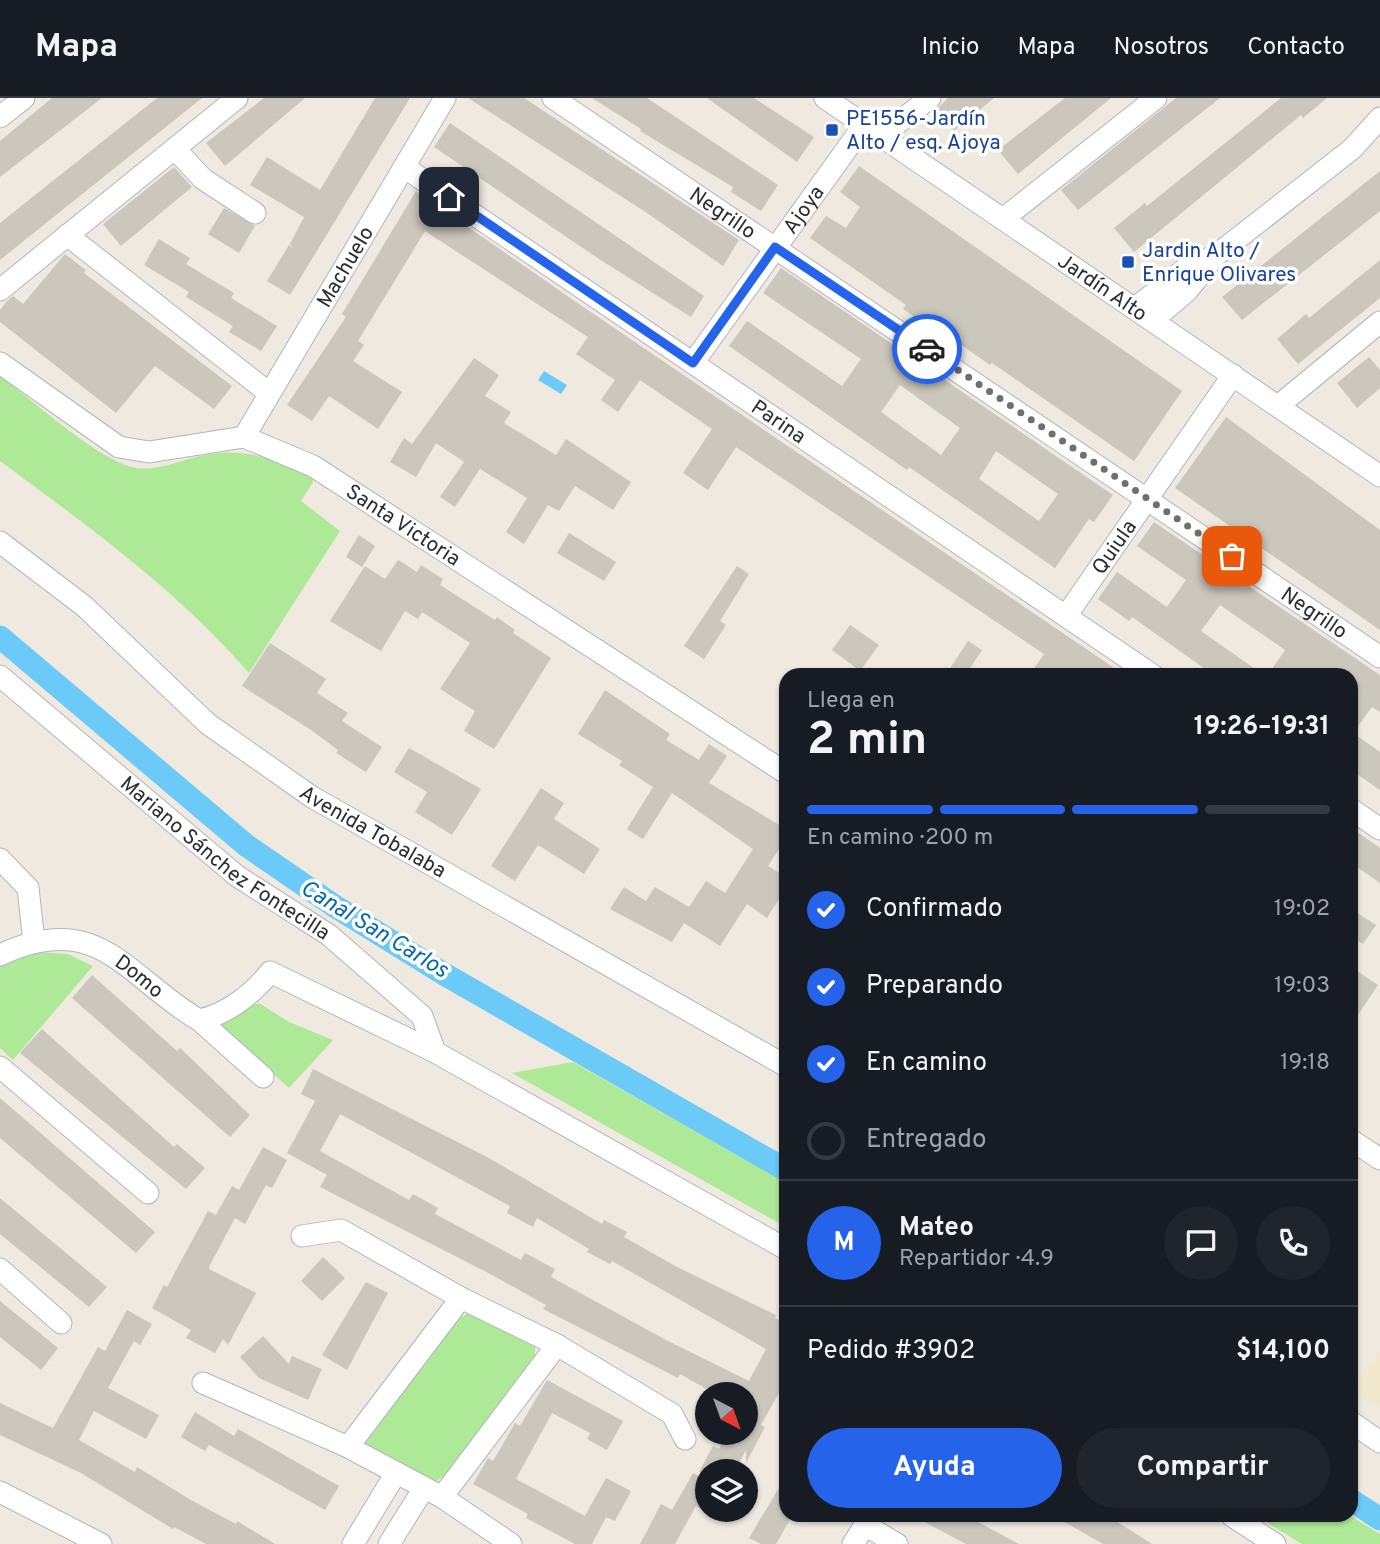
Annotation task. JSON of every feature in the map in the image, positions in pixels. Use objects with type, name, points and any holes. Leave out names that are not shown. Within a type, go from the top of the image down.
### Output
[{"type":"street","points":[[0,117],[24,98]]},
{"type":"street","points":[[0,290],[237,98]]},
{"type":"street","name":"Machuelo","points":[[244,437],[446,98]]},
{"type":"street","name":"Negrillo","points":[[553,98],[1380,657]]},
{"type":"street","name":"Jardín Alto","points":[[825,98],[1380,476]]},
{"type":"street","name":"Ajoya","points":[[693,363],[775,247],[872,130],[930,98]]},
{"type":"street","points":[[1003,219],[1156,98]]},
{"type":"street","points":[[1144,314],[1185,268],[1215,256],[1352,149],[1380,118]]},
{"type":"street","points":[[1352,149],[1380,137]]},
{"type":"street","points":[[175,149],[203,179],[255,213]]},
{"type":"street","name":"Parina","points":[[404,167],[1142,668]]},
{"type":"street","points":[[67,234],[269,393]]},
{"type":"street","points":[[1278,406],[1380,322]]},
{"type":"street","points":[[0,363],[119,447],[149,452],[244,437]]},
{"type":"street","name":"Quiula","points":[[1066,616],[1233,375]]},
{"type":"street","name":"Santa Victoria","points":[[244,437],[313,466],[779,767]]},
{"type":"street","name":"Avenida Tobalaba","points":[[0,542],[84,606],[208,724],[312,797],[779,1062]]},
{"type":"street","name":"Mariano Sánchez Fontecilla","points":[[0,676],[237,876],[329,935],[422,1016],[435,1052]]},
{"type":"street","points":[[1358,814],[1380,828]]},
{"type":"street","points":[[0,859],[28,888],[34,942]]},
{"type":"street","name":"Domo","points":[[0,955],[34,942],[68,941],[102,949],[146,978],[199,1020],[263,1077]]},
{"type":"street","points":[[199,1020],[219,1015],[270,972],[435,1052],[779,1245]]},
{"type":"street","points":[[0,1067],[148,1193]]},
{"type":"street","points":[[1358,1145],[1380,1159]]},
{"type":"street","points":[[302,1236],[341,1230],[461,1297],[557,1345],[672,1414],[685,1439]]},
{"type":"street","points":[[0,1269],[61,1323]]},
{"type":"street","points":[[348,1447],[461,1297]]},
{"type":"street","points":[[389,1544],[557,1345]]},
{"type":"street","points":[[203,1383],[348,1447],[433,1492],[511,1544]]},
{"type":"street","points":[[1358,1427],[1380,1442]]},
{"type":"street","points":[[353,1544],[396,1474]]},
{"type":"street","points":[[0,1492],[101,1544]]},
{"type":"street","points":[[1241,1522],[1275,1544]]},
{"type":"street","points":[[853,1544],[865,1525],[897,1544]]},
{"type":"shaded area","points":[[1380,1351],[1380,1408],[1358,1393],[1358,1382]]},
{"type":"green space","points":[[0,376],[86,443],[122,463],[137,468],[154,468],[205,455],[234,453],[273,460],[312,477],[313,482],[301,501],[340,531],[249,673],[162,587],[0,461]]},
{"type":"green space","points":[[36,952],[68,954],[93,966],[13,1060],[0,1048],[0,966]]},
{"type":"green space","points":[[259,1003],[289,1022],[333,1040],[289,1088],[216,1022]]},
{"type":"green space","points":[[573,1062],[779,1179],[779,1223],[512,1073]]},
{"type":"green space","points":[[472,1310],[535,1344],[535,1360],[443,1477],[434,1482],[369,1454],[363,1432],[456,1321]]},
{"type":"green space","points":[[1358,1520],[1380,1534],[1380,1544],[1302,1544],[1266,1522]]},
{"type":"water","points":[[544,371],[567,385],[561,394],[538,380]]},
{"type":"building","points":[[52,98],[102,98],[0,177],[0,141]]},
{"type":"building","points":[[157,98],[202,98],[0,260],[0,223]]},
{"type":"building","points":[[264,98],[305,98],[225,166],[206,143]]},
{"type":"building","points":[[375,98],[410,98],[290,295],[267,281],[289,245],[294,249],[290,244],[304,217],[250,185],[267,157],[320,190]]},
{"type":"building","points":[[468,98],[524,98],[739,240],[723,266],[647,213]]},
{"type":"building","points":[[592,98],[647,98],[778,185],[761,211],[731,192],[733,187],[640,131],[641,129]]},
{"type":"building","points":[[707,98],[754,98],[814,137],[797,162]]},
{"type":"building","points":[[948,98],[994,98],[954,131],[936,110]]},
{"type":"building","points":[[1065,98],[1111,98],[1018,174],[998,150]]},
{"type":"building","points":[[1176,98],[1220,98],[1078,210],[1061,190]]},
{"type":"building","points":[[1281,98],[1327,98],[1303,118],[1301,115],[1134,252],[1114,228],[1145,203],[1147,206]]},
{"type":"building","points":[[450,123],[704,296],[691,317],[599,259],[434,147]]},
{"type":"building","points":[[859,166],[1182,391],[1134,461],[992,363],[990,365],[943,332],[941,335],[903,309],[906,305],[810,238],[826,216],[846,228],[860,207],[840,192]]},
{"type":"building","points":[[174,167],[192,187],[121,246],[103,224]]},
{"type":"building","points":[[1380,171],[1380,211],[1242,320],[1222,297]]},
{"type":"building","points":[[416,191],[1114,668],[1034,668],[1044,654],[736,447],[708,490],[683,473],[712,429],[640,380],[618,412],[601,400],[615,380],[576,354],[588,337],[425,231],[358,341],[364,345],[353,361],[402,392],[378,429],[329,396],[312,421],[287,405],[346,317],[342,314]]},
{"type":"building","points":[[224,208],[255,226],[239,253],[208,234]]},
{"type":"building","points":[[159,239],[190,258],[186,264],[234,293],[231,298],[277,326],[261,351],[229,332],[233,326],[186,297],[189,292],[144,265]]},
{"type":"building","points":[[65,254],[86,270],[84,273],[232,386],[214,409],[155,366],[116,413],[0,322],[0,310],[7,301],[13,296],[23,304]]},
{"type":"building","points":[[1380,260],[1380,298],[1298,364],[1277,339],[1306,314],[1309,318]]},
{"type":"building","points":[[781,268],[1113,495],[1094,522],[1089,519],[1055,568],[909,467],[907,470],[729,346],[747,321],[842,386],[861,359],[763,293]],"holes":[[[900,385],[960,428],[941,455],[881,412]],[[996,451],[1058,494],[1039,521],[979,479]]]},
{"type":"building","points":[[1369,357],[1380,370],[1380,388],[1357,408],[1337,383]]},
{"type":"building","points":[[474,358],[499,375],[485,396],[511,412],[504,423],[556,455],[566,439],[631,482],[613,510],[575,486],[559,511],[548,505],[524,544],[506,532],[527,498],[480,469],[455,507],[440,497],[464,462],[436,443],[416,477],[390,462],[404,438],[412,444]]},
{"type":"building","points":[[1226,417],[1380,530],[1380,630],[1175,488]]},
{"type":"building","points":[[1154,522],[1380,675],[1380,712],[1372,707],[1358,726],[1358,668],[1273,668],[1285,650],[1220,605],[1201,631],[1254,668],[1204,668],[1132,617],[1129,621],[1098,599],[1117,572],[1167,607],[1186,580],[1137,546]]},
{"type":"building","points":[[569,533],[616,562],[604,581],[557,553]]},
{"type":"building","points":[[359,535],[375,546],[362,567],[346,557]]},
{"type":"building","points":[[398,560],[417,572],[421,565],[443,579],[440,585],[495,620],[497,617],[515,630],[513,633],[551,658],[494,749],[464,731],[475,711],[440,689],[470,643],[422,612],[418,619],[405,611],[381,651],[330,621],[365,566],[385,579]]},
{"type":"building","points":[[737,566],[749,574],[720,621],[726,625],[704,659],[684,646]]},
{"type":"building","points":[[850,625],[879,645],[862,668],[856,668],[832,650]]},
{"type":"building","points":[[968,641],[982,650],[970,668],[950,668]]},
{"type":"building","points":[[270,643],[326,679],[317,693],[348,713],[342,721],[382,747],[366,772],[336,753],[338,750],[311,730],[242,686]]},
{"type":"building","points":[[605,690],[670,734],[666,740],[699,760],[709,744],[727,756],[709,783],[779,825],[779,849],[768,866],[779,873],[779,899],[767,918],[747,904],[720,946],[684,923],[672,942],[610,909],[624,887],[646,901],[655,887],[689,907],[706,881],[725,893],[753,849],[672,793],[643,839],[627,829],[653,787],[619,765],[622,761],[578,734]]},
{"type":"building","points":[[1358,737],[1380,752],[1380,790],[1358,775]]},
{"type":"building","points":[[409,748],[481,789],[452,835],[415,812],[427,792],[394,772]]},
{"type":"building","points":[[541,788],[564,803],[554,819],[600,849],[584,874],[538,845],[515,881],[491,866]]},
{"type":"building","points":[[1358,833],[1380,848],[1380,883],[1358,868]]},
{"type":"building","points":[[1358,913],[1376,925],[1363,944],[1358,941]]},
{"type":"building","points":[[1358,972],[1378,985],[1358,1015]]},
{"type":"building","points":[[92,975],[177,1051],[180,1048],[250,1115],[230,1137],[72,998]]},
{"type":"building","points":[[42,1029],[174,1147],[177,1144],[205,1168],[186,1189],[20,1053]]},
{"type":"building","points":[[313,1069],[489,1158],[602,1224],[604,1220],[627,1232],[624,1237],[677,1267],[776,1315],[775,1318],[779,1320],[779,1393],[761,1425],[765,1427],[758,1440],[758,1382],[695,1383],[680,1374],[678,1378],[543,1309],[546,1305],[494,1276],[320,1187],[327,1175],[287,1153],[315,1101],[301,1094]],"holes":[[[340,1114],[510,1206],[507,1213],[533,1227],[537,1218],[589,1249],[587,1252],[610,1264],[612,1261],[766,1349],[749,1381],[666,1340],[551,1277],[555,1269],[525,1253],[521,1260],[435,1214],[438,1208],[413,1194],[409,1200],[320,1151]]]},
{"type":"building","points":[[0,1098],[155,1232],[136,1253],[0,1138]]},
{"type":"building","points":[[263,1147],[287,1160],[272,1188],[266,1185],[245,1224],[235,1218],[210,1265],[209,1269],[256,1293],[228,1345],[223,1339],[215,1353],[186,1338],[191,1330],[152,1308],[164,1285],[167,1287],[208,1211],[216,1215],[232,1186],[239,1190]]},
{"type":"building","points":[[0,1198],[107,1287],[89,1307],[0,1234]]},
{"type":"building","points":[[323,1257],[345,1278],[322,1301],[301,1281]]},
{"type":"building","points":[[366,1282],[388,1293],[347,1370],[322,1355]]},
{"type":"building","points":[[0,1301],[58,1348],[41,1370],[0,1337]]},
{"type":"building","points":[[127,1310],[152,1324],[140,1345],[134,1341],[108,1388],[159,1415],[146,1439],[94,1411],[79,1440],[135,1472],[137,1467],[191,1500],[236,1524],[237,1521],[275,1544],[206,1544],[174,1527],[173,1529],[81,1473],[0,1435],[0,1403],[53,1428],[98,1347],[105,1351]]},
{"type":"building","points":[[263,1336],[289,1364],[292,1356],[322,1369],[308,1400],[259,1378],[240,1357]]},
{"type":"building","points":[[547,1380],[623,1421],[607,1450],[587,1439],[590,1433],[552,1413],[516,1479],[585,1516],[606,1478],[631,1491],[615,1521],[606,1517],[592,1544],[575,1544],[526,1518],[528,1514],[473,1484],[488,1458],[493,1461],[515,1423],[520,1426]]},
{"type":"building","points":[[195,1412],[234,1436],[238,1429],[339,1486],[325,1510],[209,1445],[205,1451],[181,1437]]},
{"type":"building","points":[[713,1446],[719,1449],[720,1446],[755,1446],[748,1459],[746,1450],[741,1459],[706,1459]]},
{"type":"building","points":[[693,1473],[695,1474],[695,1508],[675,1544],[640,1544],[661,1504],[672,1510]]},
{"type":"building","points":[[779,1488],[779,1522],[789,1522],[776,1544],[761,1544],[749,1538]]},
{"type":"building","points":[[924,1522],[978,1522],[1019,1544],[966,1544]]},
{"type":"building","points":[[1064,1522],[1117,1522],[1152,1544],[1103,1544]]},
{"type":"waterway","name":"Canal San Carlos","points":[[0,637],[247,846],[336,907],[444,974],[779,1166]]},
{"type":"waterway","name":"Canal San Carlos","points":[[1358,1505],[1380,1519]]},
{"type":"way so far","points":[[927,349],[1232,556]]},
{"type":"place","name":"PE1556-Jardín Alto / esq. Ajoya","points":[[832,130]]},
{"type":"place","name":"Jardin Alto / Enrique Olivares","points":[[1128,262]]},
{"type":"route","points":[[449,197],[693,363],[775,247],[927,349]]}]
